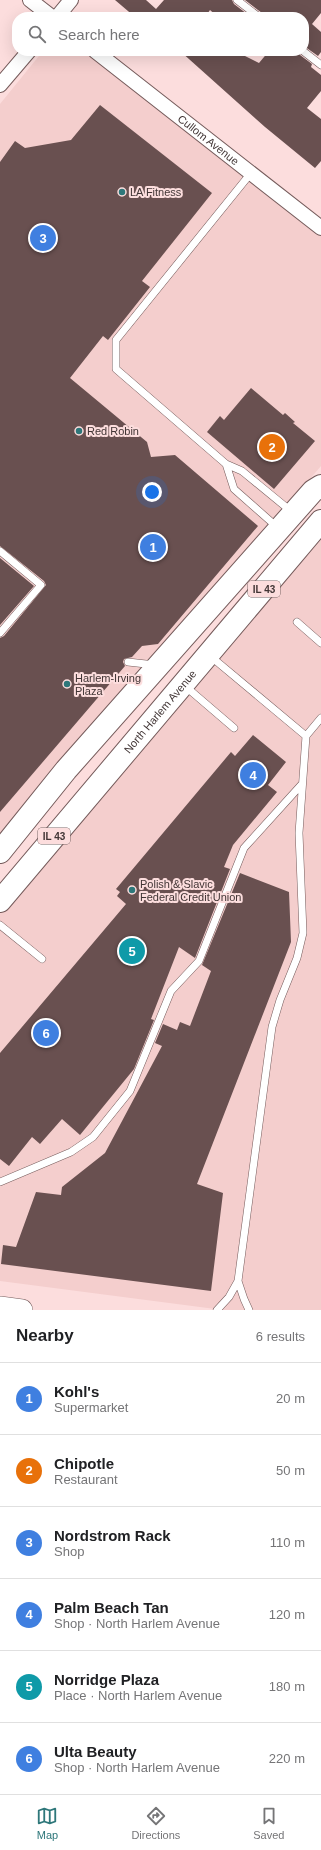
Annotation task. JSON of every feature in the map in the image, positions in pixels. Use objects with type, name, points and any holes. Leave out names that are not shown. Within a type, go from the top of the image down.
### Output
[{"type":"main road","name":"IL 43","points":[[0,852],[66,770],[313,491],[321,486]]},
{"type":"main road","name":"North Harlem Avenue","points":[[0,901],[321,521]]},
{"type":"main road","points":[[159,666],[184,685]]},
{"type":"main road","points":[[0,1307],[22,1310]]},
{"type":"street","points":[[30,0],[46,12]]},
{"type":"street","points":[[61,12],[71,0]]},
{"type":"street","points":[[0,85],[25,56]]},
{"type":"street","name":"Cullom Avenue","points":[[101,56],[321,228]]},
{"type":"lane","points":[[237,0],[253,12]]},
{"type":"lane","points":[[309,56],[321,65]]},
{"type":"lane","points":[[251,173],[116,340],[116,369],[226,464],[242,471],[287,521]]},
{"type":"lane","points":[[226,464],[234,489],[287,521]]},
{"type":"lane","points":[[0,551],[41,585],[0,633]]},
{"type":"lane","points":[[297,622],[321,643]]},
{"type":"lane","points":[[208,655],[306,736]]},
{"type":"lane","points":[[128,662],[159,666]]},
{"type":"lane","points":[[184,685],[234,728]]},
{"type":"lane","points":[[217,1310],[229,1298],[238,1281],[272,1027],[280,1000],[297,958],[303,933],[299,833],[306,736],[321,718]]},
{"type":"lane","points":[[0,1182],[71,1152],[93,1137],[130,1091],[171,991],[200,961],[244,848],[302,784]]},
{"type":"lane","points":[[0,925],[42,959]]},
{"type":"lane","points":[[238,1281],[249,1310]]},
{"type":"shaded area","points":[[39,56],[106,56],[321,224],[321,466],[0,840],[0,104]]},
{"type":"shaded area","points":[[321,533],[321,1310],[223,1310],[0,1281],[0,913]]},
{"type":"building","points":[[115,0],[146,0],[156,9],[164,0],[232,0],[234,4],[244,12],[212,12],[210,10],[209,12],[129,12]]},
{"type":"building","points":[[245,0],[321,0],[321,13],[312,24],[321,32],[321,52],[318,56],[309,50],[309,12],[261,12]]},
{"type":"building","points":[[186,56],[245,56],[259,63],[265,56],[301,56],[312,64],[311,67],[321,75],[321,91],[307,108],[321,119],[321,161],[315,168],[265,127]]},
{"type":"building","name":"Harlem-Irving Plaza","points":[[100,105],[212,193],[142,281],[150,287],[108,340],[103,336],[70,378],[147,442],[151,457],[175,455],[258,526],[158,644],[142,646],[132,657],[124,659],[123,662],[125,666],[0,812],[0,638],[4,636],[46,585],[44,581],[0,546],[0,162],[15,141],[25,148],[71,140]]},
{"type":"building","points":[[251,388],[283,415],[285,413],[295,422],[293,423],[315,441],[274,489],[207,432],[220,416],[224,420]]},
{"type":"building","points":[[0,558],[34,586],[0,625]]},
{"type":"building","points":[[253,735],[286,762],[268,785],[277,792],[233,845],[224,867],[230,869],[195,958],[179,947],[151,1019],[154,1020],[134,1069],[80,1135],[62,1119],[40,1144],[32,1137],[9,1166],[0,1159],[0,1053],[126,904],[117,896],[120,892],[116,889],[231,752],[235,756]]},
{"type":"building","points":[[240,873],[289,892],[291,942],[197,1184],[223,1193],[211,1291],[1,1264],[3,1245],[16,1247],[36,1192],[61,1195],[62,1187],[105,1153],[162,1046],[155,1043],[163,1024],[177,1030],[180,1022],[190,1026],[211,971],[202,965]]},
{"type":"place","name":"LA Fitness","points":[[122,192]]},
{"type":"place","name":"Nordstrom Rack","points":[[43,238]]},
{"type":"place","name":"Red Robin","points":[[79,431]]},
{"type":"place","name":"Chipotle","points":[[272,447]]},
{"type":"place","name":"Kohl's","points":[[153,547]]},
{"type":"place","name":"Harlem-Irving Plaza","points":[[67,684]]},
{"type":"place","name":"Palm Beach Tan","points":[[253,775]]},
{"type":"place","name":"Polish & Slavic Federal Credit Union","points":[[132,890]]},
{"type":"place","name":"Norridge Plaza","points":[[132,951]]},
{"type":"place","name":"Ulta Beauty","points":[[46,1033]]}]
